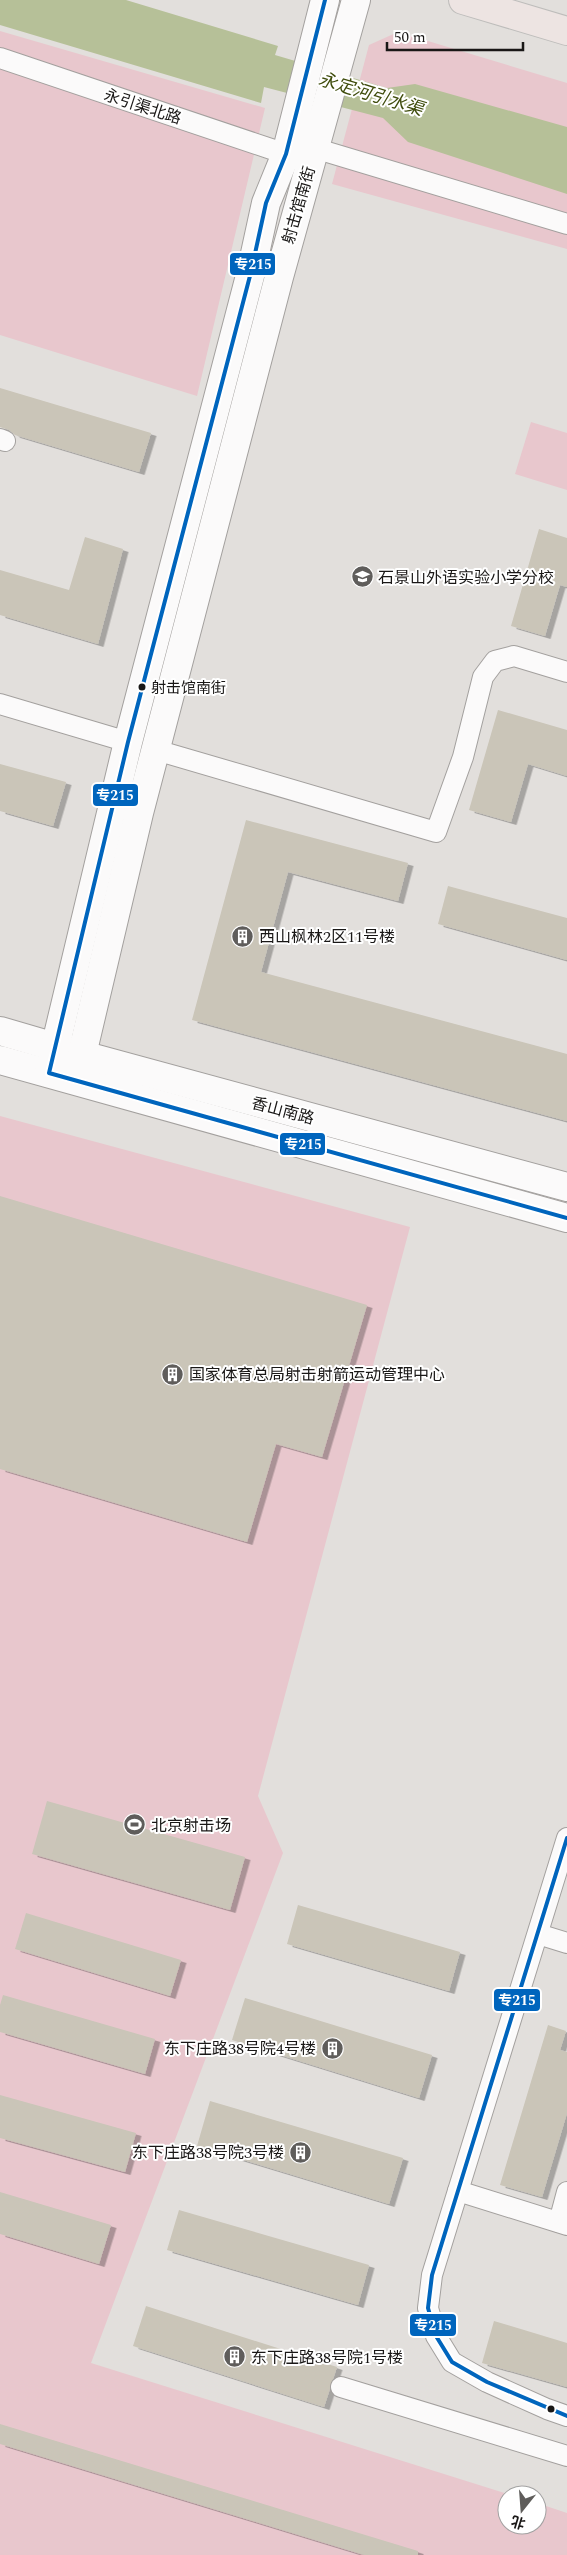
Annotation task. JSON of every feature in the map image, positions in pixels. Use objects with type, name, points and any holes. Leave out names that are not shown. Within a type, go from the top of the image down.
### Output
[{"type":"main road","name":"射击馆南街","points":[[49,1073],[128,742],[248,281],[266,203],[286,154],[325,0]]},
{"type":"main road","name":"射击馆南街","points":[[79,1068],[156,750],[314,148],[356,0]]},
{"type":"main road","points":[[463,0],[567,31]]},
{"type":"main road","name":"香山南路","points":[[0,1031],[56,1048],[79,1068],[567,1218]]},
{"type":"main road","name":"香山南路","points":[[0,1060],[49,1073],[79,1068],[566,1182]]},
{"type":"street","name":"永引渠北路","points":[[0,58],[286,154]]},
{"type":"street","points":[[314,148],[567,224]]},
{"type":"street","points":[[156,750],[436,832],[463,757],[483,678],[495,660],[514,656],[567,672]]},
{"type":"street","points":[[0,704],[128,742]]},
{"type":"street","points":[[567,1838],[432,2274],[428,2308],[436,2336],[452,2362],[487,2382],[567,2416]]},
{"type":"street","points":[[538,1934],[567,1943]]},
{"type":"street","points":[[458,2191],[563,2223],[567,2192]]},
{"type":"street","points":[[341,2387],[567,2456]]},
{"type":"shaded area","points":[[0,31],[265,108],[197,396],[0,335]]},
{"type":"shaded area","points":[[398,32],[567,83],[567,249],[332,184],[369,45]]},
{"type":"shaded area","points":[[531,422],[567,433],[567,490],[515,474]]},
{"type":"shaded area","name":"北京射击场","points":[[0,1116],[410,1227],[258,1796],[283,1853],[91,2363],[497,2491],[497,2535],[547,2535],[547,2506],[567,2513],[567,2555],[0,2555]]},
{"type":"water","name":"永定河引水渠","points":[[0,0],[126,0],[278,46],[275,55],[387,88],[415,84],[567,127],[567,194],[408,142],[383,118],[264,87],[261,103],[0,25]]},
{"type":"building","points":[[0,388],[151,433],[139,472],[15,435],[9,430],[0,427]]},
{"type":"building","points":[[539,529],[567,538],[567,587],[560,585],[545,636],[511,626]]},
{"type":"building","points":[[85,537],[123,549],[98,644],[0,615],[0,570],[69,590]]},
{"type":"building","points":[[498,710],[567,730],[567,776],[528,764],[511,822],[469,810]]},
{"type":"building","points":[[0,764],[66,782],[53,826],[0,811]]},
{"type":"building","name":"西山枫林2区11号楼","points":[[246,820],[408,863],[398,901],[288,872],[261,972],[567,1054],[567,1121],[192,1020]]},
{"type":"building","points":[[448,886],[567,918],[567,960],[438,924]]},
{"type":"building","name":"国家体育总局射击射箭运动管理中心","points":[[0,1196],[367,1305],[322,1457],[276,1444],[247,1542],[0,1469]]},
{"type":"building","points":[[47,1801],[245,1857],[230,1910],[32,1854]]},
{"type":"building","points":[[298,1905],[460,1952],[449,1991],[287,1944]]},
{"type":"building","points":[[26,1913],[181,1960],[170,1996],[15,1949]]},
{"type":"building","points":[[3,1995],[155,2039],[145,2074],[0,2032],[0,2005]]},
{"type":"building","name":"东下庄路38号院4号楼","points":[[245,1998],[432,2055],[419,2098],[232,2040]]},
{"type":"building","points":[[548,2025],[566,2031],[560,2050],[567,2052],[567,2113],[542,2197],[500,2185]]},
{"type":"building","points":[[0,2095],[136,2133],[125,2172],[0,2138]]},
{"type":"building","name":"东下庄路38号院3号楼","points":[[210,2101],[403,2158],[389,2204],[197,2146]]},
{"type":"building","points":[[0,2192],[111,2225],[99,2264],[0,2234]]},
{"type":"building","points":[[179,2210],[369,2265],[358,2305],[167,2250]]},
{"type":"building","name":"东下庄路38号院1号楼","points":[[146,2306],[337,2367],[324,2407],[133,2346]]},
{"type":"building","points":[[494,2321],[567,2343],[567,2387],[482,2363]]},
{"type":"building","points":[[0,2424],[418,2551],[418,2555],[364,2555],[0,2444]]},
{"type":"transit line","name":"专215","points":[[325,0],[286,154],[266,203],[251,272],[128,742],[49,1073],[567,1218]]},
{"type":"transit line","name":"专215","points":[[567,1838],[432,2275],[428,2308],[436,2336],[452,2362],[487,2382],[567,2416]]},
{"type":"place","name":"石景山外语实验小学分校","points":[[362,577]]},
{"type":"place","name":"射击馆南街","points":[[142,687]]},
{"type":"place","name":"西山枫林2区11号楼","points":[[243,936]]},
{"type":"place","name":"国家体育总局射击射箭运动管理中心","points":[[173,1374]]},
{"type":"place","name":"北京射击场","points":[[135,1825]]},
{"type":"place","name":"东下庄路38号院4号楼","points":[[332,2048]]},
{"type":"place","name":"东下庄路38号院3号楼","points":[[300,2152]]},
{"type":"place","name":"东下庄路38号院1号楼","points":[[235,2357]]}]
